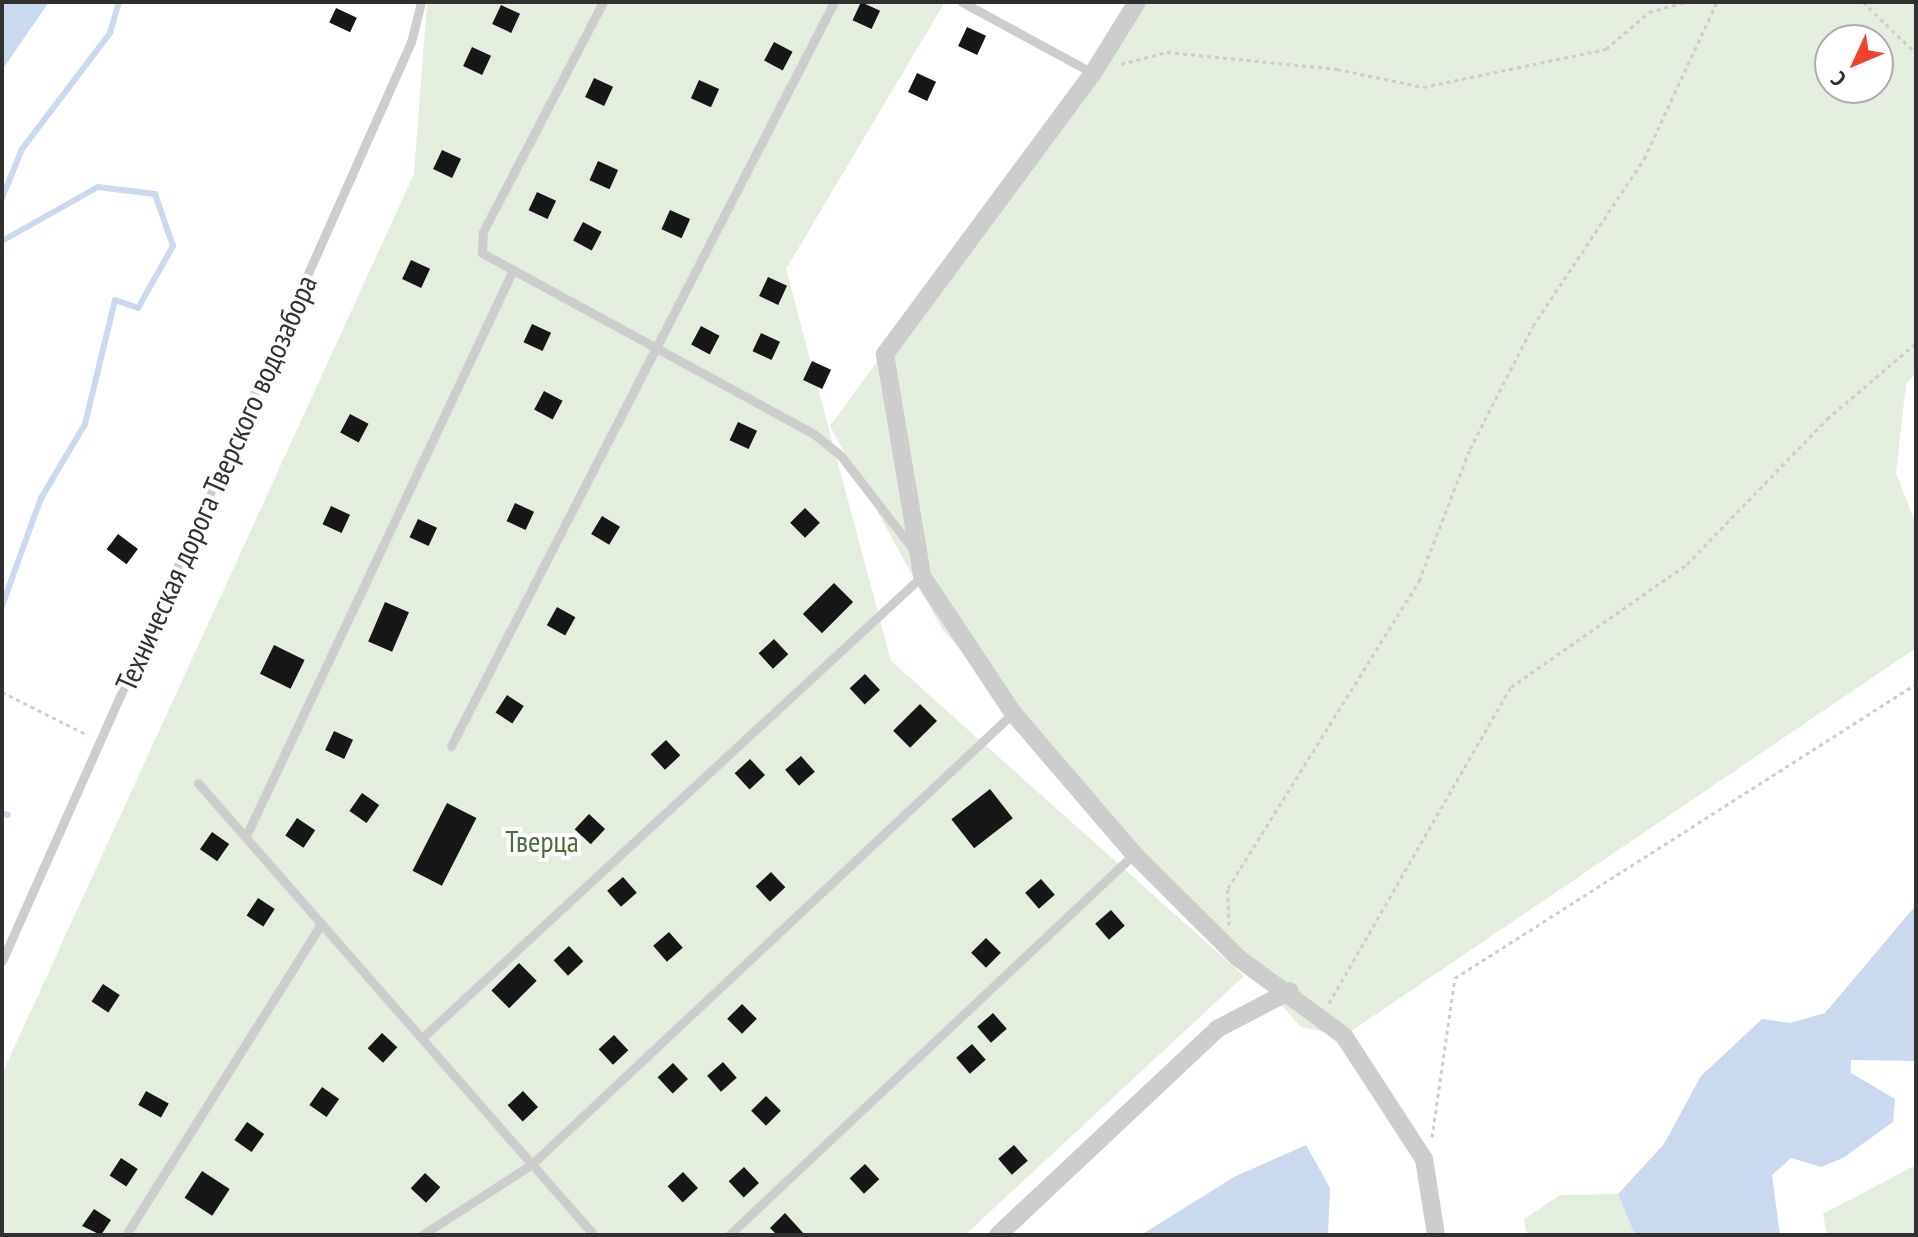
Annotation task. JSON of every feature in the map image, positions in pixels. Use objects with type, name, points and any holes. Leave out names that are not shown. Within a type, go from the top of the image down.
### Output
[{"type":"street","points":[[1137,2],[1093,73],[885,354],[922,576],[1013,713],[1134,854],[1230,949],[1316,1013],[1372,1073],[1424,1159],[1436,1235]]},
{"type":"street","points":[[998,1235],[1217,1029],[1290,991]]},
{"type":"lane","name":"Техническая дорога Тверского водозабора","points":[[2,961],[103,742],[411,42],[421,2]]},
{"type":"lane","points":[[603,2],[483,232],[482,253],[814,434],[841,456],[918,556]]},
{"type":"lane","points":[[451,746],[659,351],[834,2]]},
{"type":"lane","points":[[962,2],[1093,73]]},
{"type":"lane","points":[[246,836],[512,272]]},
{"type":"lane","points":[[423,1037],[922,576]]},
{"type":"lane","points":[[422,1235],[532,1164],[1013,713]]},
{"type":"lane","points":[[198,783],[594,1235]]},
{"type":"lane","points":[[729,1235],[1134,854]]},
{"type":"lane","points":[[126,1235],[322,923]]},
{"type":"path","points":[[1093,73],[1167,52],[1337,69],[1423,87],[1606,49],[1649,12],[1686,2]]},
{"type":"path","points":[[1230,949],[1228,888],[1419,581],[1470,449],[1526,339],[1644,159],[1717,2]]},
{"type":"path","points":[[1863,2],[1916,53]]},
{"type":"path","points":[[1316,1013],[1340,994],[1353,958],[1511,687],[1687,564],[1827,419],[1916,343]]},
{"type":"path","points":[[1424,1159],[1438,1120],[1455,978],[1916,684]]},
{"type":"path","points":[[2,692],[103,742]]},
{"type":"green space","name":"Тверца","points":[[427,2],[945,2],[786,269],[891,661],[1244,976],[965,1235],[2,1235],[2,1074],[414,174]]},
{"type":"green space","points":[[1140,2],[1916,2],[1916,373],[1906,384],[1896,473],[1916,524],[1916,648],[1344,1036],[1301,1027],[942,629],[830,426]]},
{"type":"green space","points":[[1916,1165],[1916,1235],[1827,1235],[1823,1214]]},
{"type":"green space","points":[[1618,1194],[1635,1235],[1527,1235],[1524,1219],[1560,1195]]},
{"type":"water","points":[[2,2],[49,2],[2,70]]},
{"type":"water","points":[[1916,905],[1916,1061],[1851,1060],[1851,1073],[1895,1099],[1893,1122],[1843,1158],[1821,1167],[1791,1158],[1772,1175],[1780,1235],[1635,1235],[1618,1194],[1664,1144],[1701,1076],[1762,1019],[1790,1023],[1825,1013]]},
{"type":"water","points":[[1306,1145],[1330,1188],[1328,1235],[1141,1235],[1234,1177]]},
{"type":"building","points":[[861,2],[880,11],[872,29],[853,20]]},
{"type":"building","points":[[501,5],[520,14],[511,33],[492,24]]},
{"type":"building","points":[[336,8],[357,18],[350,32],[329,23]]},
{"type":"building","points":[[967,27],[986,36],[977,55],[958,46]]},
{"type":"building","points":[[774,42],[793,52],[783,70],[764,61]]},
{"type":"building","points":[[472,47],[491,56],[482,75],[463,66]]},
{"type":"building","points":[[917,73],[936,82],[927,101],[908,92]]},
{"type":"building","points":[[594,78],[613,87],[604,106],[585,97]]},
{"type":"building","points":[[699,80],[719,89],[711,107],[691,98]]},
{"type":"building","points":[[442,150],[461,159],[452,178],[433,169]]},
{"type":"building","points":[[598,161],[618,170],[610,189],[589,180]]},
{"type":"building","points":[[537,192],[556,201],[548,219],[529,210]]},
{"type":"building","points":[[670,210],[690,219],[682,238],[661,229]]},
{"type":"building","points":[[583,222],[602,232],[592,250],[573,241]]},
{"type":"building","points":[[411,260],[430,269],[421,288],[402,279]]},
{"type":"building","points":[[768,277],[787,286],[778,305],[759,296]]},
{"type":"building","points":[[532,324],[551,333],[543,351],[524,342]]},
{"type":"building","points":[[701,326],[720,336],[710,354],[691,345]]},
{"type":"building","points":[[761,333],[780,342],[772,360],[753,351]]},
{"type":"building","points":[[812,361],[831,370],[822,389],[803,380]]},
{"type":"building","points":[[544,391],[563,401],[553,419],[534,410]]},
{"type":"building","points":[[350,414],[369,424],[359,442],[340,433]]},
{"type":"building","points":[[738,422],[757,431],[749,449],[730,440]]},
{"type":"building","points":[[515,503],[534,512],[526,530],[507,521]]},
{"type":"building","points":[[331,506],[350,515],[342,533],[323,524]]},
{"type":"building","points":[[805,508],[820,523],[805,538],[790,523]]},
{"type":"building","points":[[602,516],[620,527],[609,545],[591,534]]},
{"type":"building","points":[[418,519],[437,528],[429,546],[410,537]]},
{"type":"building","points":[[118,534],[138,549],[127,564],[107,549]]},
{"type":"building","points":[[834,583],[853,602],[822,633],[803,614]]},
{"type":"building","points":[[385,602],[409,612],[392,652],[368,642]]},
{"type":"building","points":[[557,607],[575,617],[565,636],[547,625]]},
{"type":"building","points":[[774,639],[788,654],[773,669],[759,653]]},
{"type":"building","points":[[274,645],[305,660],[291,689],[260,674]]},
{"type":"building","points":[[865,674],[880,690],[865,704],[850,688]]},
{"type":"building","points":[[507,695],[524,706],[512,724],[496,713]]},
{"type":"building","points":[[920,704],[937,721],[910,748],[893,731]]},
{"type":"building","points":[[334,731],[353,740],[344,759],[325,750]]},
{"type":"building","points":[[666,740],[680,755],[665,770],[651,754]]},
{"type":"building","points":[[801,756],[815,772],[799,786],[785,770]]},
{"type":"building","points":[[750,759],[765,775],[750,789],[735,773]]},
{"type":"building","points":[[990,789],[1013,818],[974,848],[951,819]]},
{"type":"building","points":[[362,793],[379,805],[367,823],[349,811]]},
{"type":"building","points":[[447,803],[476,818],[442,886],[412,871]]},
{"type":"building","points":[[589,814],[605,829],[591,844],[575,829]]},
{"type":"building","points":[[297,818],[315,830],[303,848],[285,835]]},
{"type":"building","points":[[212,832],[229,844],[217,861],[200,849]]},
{"type":"building","points":[[771,872],[785,887],[770,902],[756,886]]},
{"type":"building","points":[[623,877],[637,893],[621,907],[607,891]]},
{"type":"building","points":[[1041,879],[1055,895],[1039,909],[1025,893]]},
{"type":"building","points":[[258,898],[275,909],[263,927],[247,916]]},
{"type":"building","points":[[1111,910],[1125,926],[1109,940],[1095,924]]},
{"type":"building","points":[[669,932],[683,948],[667,962],[653,946]]},
{"type":"building","points":[[986,938],[1001,953],[986,968],[971,953]]},
{"type":"building","points":[[569,946],[583,961],[568,976],[554,960]]},
{"type":"building","points":[[519,963],[537,981],[509,1008],[491,991]]},
{"type":"building","points":[[103,984],[120,995],[108,1013],[92,1002]]},
{"type":"building","points":[[742,1004],[757,1019],[742,1034],[727,1019]]},
{"type":"building","points":[[993,1013],[1007,1029],[991,1043],[977,1027]]},
{"type":"building","points":[[382,1033],[397,1047],[383,1063],[368,1048]]},
{"type":"building","points":[[614,1035],[628,1050],[613,1065],[599,1049]]},
{"type":"building","points":[[972,1044],[986,1060],[970,1074],[956,1058]]},
{"type":"building","points":[[723,1062],[737,1078],[721,1092],[707,1076]]},
{"type":"building","points":[[673,1063],[688,1079],[673,1093],[658,1077]]},
{"type":"building","points":[[322,1087],[339,1099],[327,1117],[309,1105]]},
{"type":"building","points":[[146,1091],[169,1104],[161,1118],[138,1105]]},
{"type":"building","points":[[523,1091],[538,1107],[523,1121],[508,1105]]},
{"type":"building","points":[[766,1096],[781,1111],[766,1126],[751,1111]]},
{"type":"building","points":[[247,1122],[264,1134],[252,1152],[234,1140]]},
{"type":"building","points":[[1014,1145],[1028,1161],[1012,1175],[998,1159]]},
{"type":"building","points":[[121,1158],[138,1169],[126,1187],[110,1176]]},
{"type":"building","points":[[865,1164],[879,1179],[864,1194],[850,1178]]},
{"type":"building","points":[[744,1167],[759,1183],[744,1197],[729,1181]]},
{"type":"building","points":[[202,1171],[230,1189],[212,1216],[185,1198]]},
{"type":"building","points":[[683,1172],[698,1188],[683,1202],[668,1186]]},
{"type":"building","points":[[425,1173],[440,1187],[426,1203],[411,1188]]},
{"type":"building","points":[[94,1209],[111,1220],[101,1235],[82,1226]]},
{"type":"building","points":[[785,1213],[805,1235],[777,1235],[770,1228]]},
{"type":"waterway","points":[[2,198],[22,149],[110,33],[119,2]]},
{"type":"waterway","points":[[2,241],[98,187],[155,194],[173,246],[138,308],[115,300],[85,424],[41,498],[2,606]]},
{"type":"waterway","points":[[2,813],[8,815]]}]
